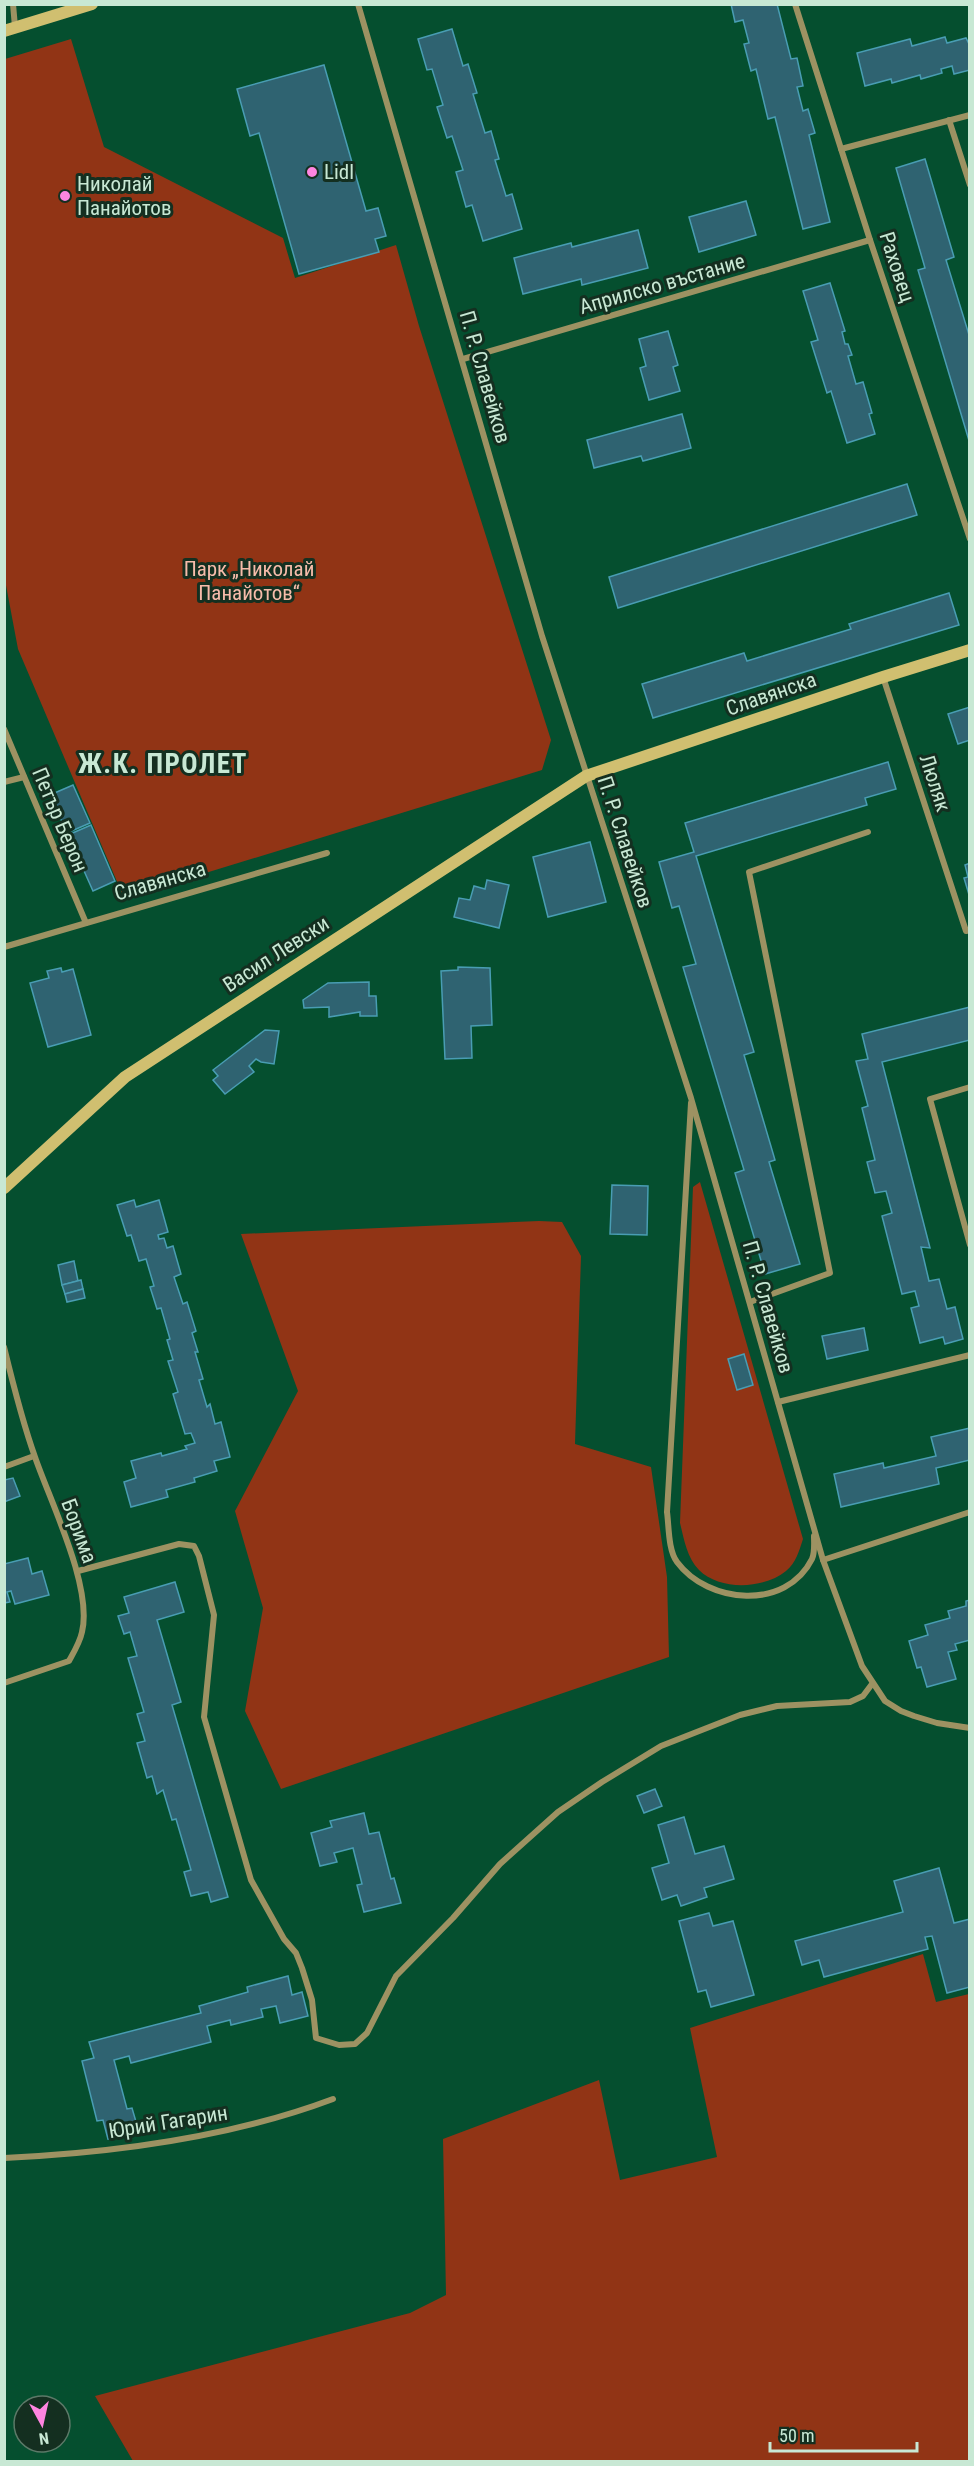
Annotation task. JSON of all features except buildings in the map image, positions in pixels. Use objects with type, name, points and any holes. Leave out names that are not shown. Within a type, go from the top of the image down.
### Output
[{"type":"street","points":[[13,4],[10,29],[92,4]]},
{"type":"street","name":"П. Р. Славейков","points":[[358,4],[463,359],[516,549],[586,776],[692,1098],[823,1560],[862,1666],[872,1684]]},
{"type":"street","name":"Раховец","points":[[795,4],[969,539]]},
{"type":"street","points":[[841,149],[969,115]]},
{"type":"street","points":[[949,120],[969,183]]},
{"type":"street","name":"Априлско въстание","points":[[463,359],[870,240]]},
{"type":"street","name":"Славянска","points":[[586,776],[969,650]]},
{"type":"street","name":"Люляк","points":[[883,677],[966,931],[969,930]]},
{"type":"street","name":"Петър Берон","points":[[4,729],[86,923]]},
{"type":"street","name":"Васил Левски","points":[[4,1188],[125,1077],[586,776]]},
{"type":"street","points":[[4,782],[24,777]]},
{"type":"street","points":[[750,1302],[830,1273],[749,872],[868,832]]},
{"type":"street","name":"Славянска","points":[[4,947],[327,853]]},
{"type":"street","points":[[969,1087],[930,1099],[969,1245]]},
{"type":"street","points":[[692,1098],[668,1512],[676,1560],[697,1582],[728,1596],[746,1597],[780,1588],[795,1580],[813,1558],[814,1529]]},
{"type":"street","name":"Борима","points":[[4,1347],[34,1455],[78,1571],[83,1612],[82,1631],[69,1661],[4,1683]]},
{"type":"street","points":[[778,1402],[969,1355]]},
{"type":"street","points":[[4,1467],[34,1455]]},
{"type":"street","points":[[823,1560],[969,1512]]},
{"type":"street","points":[[78,1571],[179,1544],[194,1546],[199,1556],[214,1615],[204,1717],[251,1880],[284,1939],[296,1953],[312,2000],[316,2038],[339,2045],[355,2044],[367,2033],[396,1976],[453,1918],[500,1864],[558,1812],[661,1746],[740,1715],[777,1707],[850,1702],[862,1696],[872,1684],[885,1701],[901,1711],[937,1723],[969,1728]]},
{"type":"street","name":"Юрий Гагарин","points":[[4,2158],[44,2157],[205,2135],[295,2113],[333,2099]]},
{"type":"green space","name":"Парк „Николай Панайотов“","points":[[71,39],[104,147],[283,238],[295,278],[396,245],[419,326],[551,740],[542,770],[124,898],[18,649],[5,580],[5,59]]},
{"type":"green space","points":[[700,1182],[803,1539],[797,1556],[786,1571],[777,1577],[754,1584],[718,1582],[699,1570],[689,1554],[680,1523],[693,1187]]},
{"type":"green space","points":[[539,1221],[562,1222],[581,1256],[575,1444],[651,1467],[667,1577],[669,1657],[281,1789],[245,1711],[263,1608],[235,1511],[298,1391],[241,1234]]},
{"type":"green space","points":[[923,1954],[936,2002],[969,1994],[969,2461],[133,2461],[95,2396],[410,2313],[446,2295],[443,2139],[599,2080],[620,2180],[717,2157],[690,2028]]},
{"type":"place","name":"Lidl","points":[[312,172]]},
{"type":"place","name":"Николай Панайотов","points":[[65,196]]},
{"type":"district","name":"Ж.К. ПРОЛЕТ","points":[[163,764]]}]
